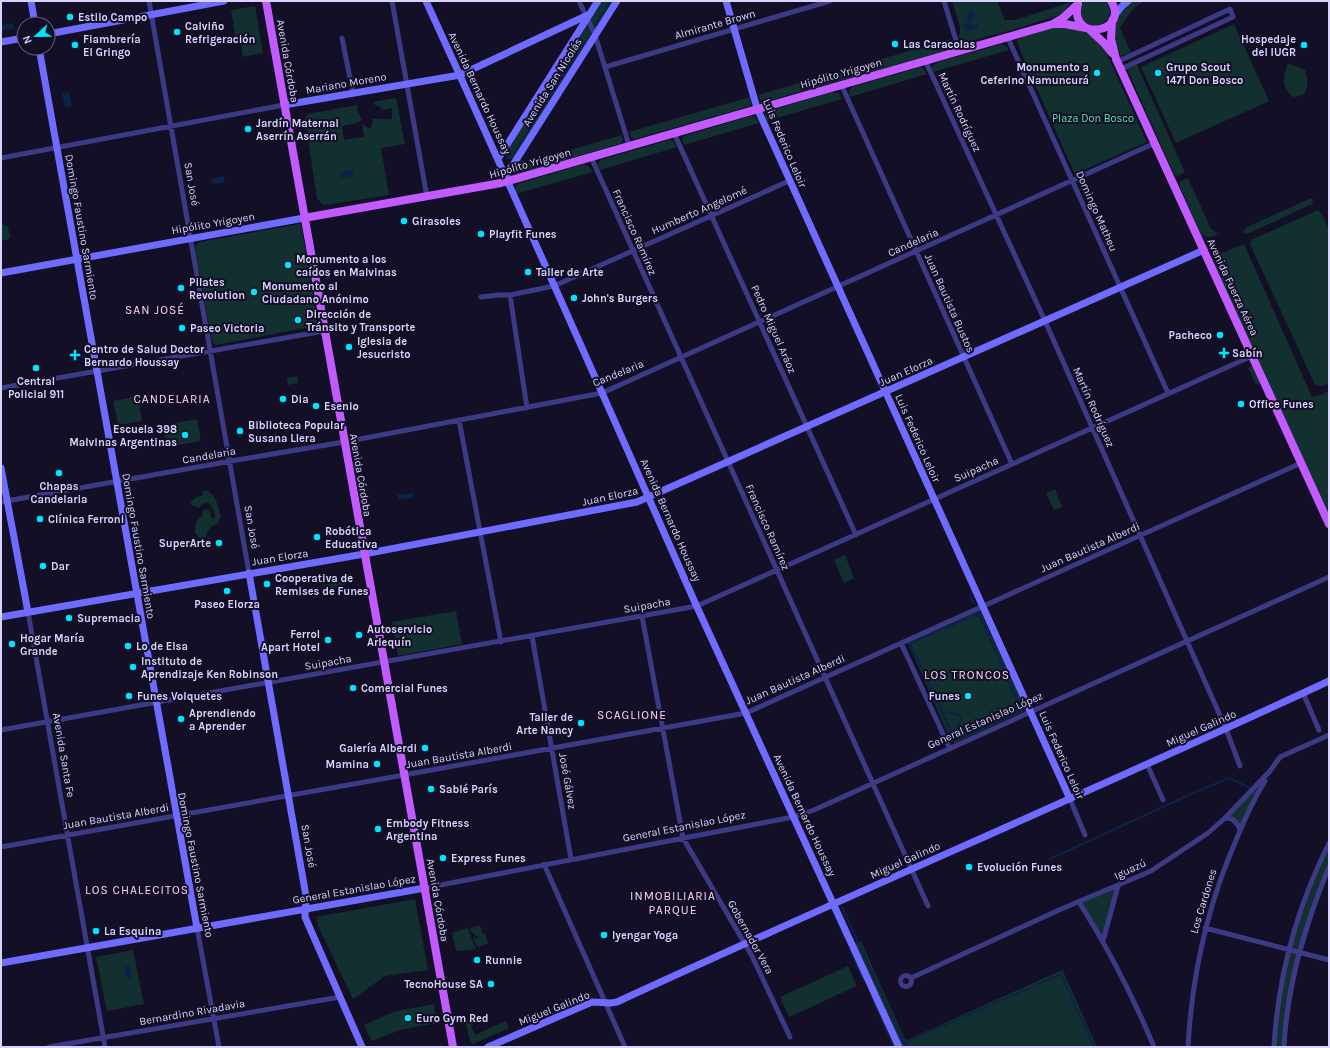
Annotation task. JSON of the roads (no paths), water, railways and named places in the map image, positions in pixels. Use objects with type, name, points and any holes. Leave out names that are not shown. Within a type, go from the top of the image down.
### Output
[{"type":"main road","name":"Avenida Córdoba","points":[[266,1],[453,1047]]},
{"type":"main road","name":"Avenida Fuerza Aérea","points":[[1111,1],[1115,11],[1111,39],[1118,63],[1329,524]]},
{"type":"main road","name":"Hipólito Yrigoyen","points":[[304,218],[483,187],[507,178],[591,157],[1053,24],[1064,18],[1079,2]]},
{"type":"main road","points":[[1079,2],[1077,10],[1078,17],[1081,24],[1088,29],[1102,29],[1108,26],[1113,19]]},
{"type":"main road","name":"Hipólito Yrigoyen","points":[[1053,24],[1065,24],[1088,29]]},
{"type":"main road","name":"Avenida Fuerza Aérea","points":[[1088,29],[1104,43],[1118,63]]},
{"type":"street","points":[[31,1],[34,16]]},
{"type":"street","name":"San José","points":[[149,1],[289,796],[306,896],[305,917],[362,1047]]},
{"type":"street","points":[[56,32],[224,1]]},
{"type":"street","points":[[392,1],[427,197]]},
{"type":"street","name":"Avenida Bernardo Houssay","points":[[426,1],[507,178],[697,606],[793,817],[835,903],[899,1047]]},
{"type":"street","points":[[579,1],[588,16],[595,35],[629,145]]},
{"type":"street","name":"Avenida San Nicolás","points":[[498,159],[598,1]]},
{"type":"street","name":"Avenida San Nicolás","points":[[507,178],[617,1]]},
{"type":"street","name":"Luis Federico Leloir","points":[[726,1],[757,108],[1070,799],[1085,836]]},
{"type":"street","name":"Almirante Brown","points":[[605,67],[830,1]]},
{"type":"street","points":[[944,1],[959,50]]},
{"type":"street","points":[[1113,19],[1122,6],[1128,1]]},
{"type":"street","points":[[1230,9],[1233,17],[1118,63],[1230,9]]},
{"type":"street","name":"Mariano Moreno","points":[[1,158],[284,105],[460,75],[588,16]]},
{"type":"street","name":"Domingo Matheu","points":[[1007,36],[1168,393]]},
{"type":"street","points":[[342,38],[353,93]]},
{"type":"street","points":[[1,42],[16,39]]},
{"type":"street","name":"Domingo Faustino Sarmiento","points":[[40,56],[176,816],[219,1047]]},
{"type":"street","name":"Martín Rodríguez","points":[[925,60],[1045,321],[1226,729],[1240,766]]},
{"type":"street","name":"Juan Bautista Bustos","points":[[841,84],[1012,464]]},
{"type":"street","name":"Pedro Miguel Aráoz","points":[[674,133],[856,535]]},
{"type":"street","name":"Candelaria","points":[[4,501],[344,442],[602,393],[1155,144]]},
{"type":"street","name":"Francisco Ramírez","points":[[591,157],[928,906]]},
{"type":"street","name":"Humberto Angelomé","points":[[481,297],[510,295],[554,286],[789,181]]},
{"type":"street","name":"Hipólito Yrigoyen","points":[[1,273],[304,218]]},
{"type":"street","name":"Juan Elorza","points":[[1,617],[364,554],[637,502],[649,498],[1204,250]]},
{"type":"street","points":[[510,295],[527,408]]},
{"type":"street","points":[[1,388],[324,331]]},
{"type":"street","name":"Suipacha","points":[[1,730],[268,682],[384,663],[697,606],[1252,356]]},
{"type":"street","points":[[459,420],[501,642]]},
{"type":"street","name":"Juan Bautista Alberdi","points":[[1,847],[746,713],[1301,463]]},
{"type":"street","name":"Avenida Santa Fe","points":[[1,468],[4,501],[28,612],[105,1047]]},
{"type":"street","name":"General Estanislao López","points":[[1,963],[425,888],[793,817],[814,810],[873,784],[1329,577]]},
{"type":"street","name":"Gobernador Vera","points":[[642,616],[683,838],[752,956],[790,1037]]},
{"type":"street","name":"José Gálvez","points":[[532,636],[571,859]]},
{"type":"street","points":[[901,643],[950,749]]},
{"type":"street","name":"Miguel Galindo","points":[[488,1047],[592,1002],[617,1002],[745,943],[1226,729],[1329,681]]},
{"type":"street","points":[[1303,693],[1319,730]]},
{"type":"street","name":"Iguazú","points":[[911,978],[1151,871],[1208,833],[1225,818],[1270,771],[1280,757],[1329,735]]},
{"type":"street","points":[[1147,764],[1163,800]]},
{"type":"street","name":"Los Cardones","points":[[1188,1047],[1197,962],[1215,894],[1226,862],[1240,830],[1256,795],[1270,771]]},
{"type":"street","points":[[1225,818],[1232,819],[1238,825],[1240,830]]},
{"type":"street","points":[[1274,1047],[1277,1008],[1289,950],[1308,890],[1329,843]]},
{"type":"street","points":[[544,864],[625,1047]]},
{"type":"street","points":[[1284,1047],[1288,1009],[1299,953],[1313,908],[1329,867]]},
{"type":"street","points":[[1103,941],[1118,886]]},
{"type":"street","points":[[1079,902],[1103,941],[1130,992],[1154,1047]]},
{"type":"street","points":[[1205,928],[1329,960]]},
{"type":"street","name":"Bernardino Rivadavia","points":[[49,1047],[340,996]]},
{"type":"water","points":[[969,12],[973,12],[975,15],[971,22],[973,26],[976,24],[979,25],[977,30],[973,28],[967,31],[964,29],[964,25],[969,20],[967,15]]},
{"type":"water","points":[[13,23],[14,28],[2,31],[1,25]]},
{"type":"water","points":[[69,92],[72,106],[65,107],[62,93]]},
{"type":"water","points":[[353,170],[354,176],[341,178],[340,173]]},
{"type":"water","points":[[224,176],[225,182],[212,184],[211,179]]},
{"type":"water","points":[[412,491],[413,498],[398,500],[397,495],[411,493]]},
{"type":"water","points":[[129,966],[132,978],[127,979],[124,967]]},
{"type":"waterway","points":[[596,24],[611,1]]},
{"type":"waterway","points":[[547,88],[584,30]]},
{"type":"waterway","points":[[507,151],[506,155],[508,157],[512,156],[589,37]]},
{"type":"waterway","points":[[970,595],[974,604]]},
{"type":"waterway","points":[[978,612],[999,659]]},
{"type":"waterway","points":[[955,740],[910,643],[979,614]]},
{"type":"waterway","points":[[975,731],[1020,711],[1000,661]]},
{"type":"waterway","points":[[944,711],[962,716],[955,740]]},
{"type":"waterway","points":[[956,740],[973,732]]},
{"type":"waterway","points":[[1050,859],[1229,778],[1258,792]]},
{"type":"waterway","points":[[842,907],[906,1047]]},
{"type":"waterway","points":[[832,909],[845,939]]},
{"type":"waterway","points":[[850,950],[864,981]]},
{"type":"waterway","points":[[904,1043],[1061,974],[1094,1047]]},
{"type":"waterway","points":[[871,995],[894,1047]]},
{"type":"place","name":"Estilo Campo","points":[[70,17]]},
{"type":"place","name":"Calviño Refrigeración","points":[[177,32]]},
{"type":"place","name":"Las Caracolas","points":[[895,44]]},
{"type":"place","name":"Fiambrería El Gringo","points":[[75,45]]},
{"type":"place","name":"Hospedaje del IUGR","points":[[1304,45]]},
{"type":"place","name":"Monumento a Ceferino Namuncurá","points":[[1097,73]]},
{"type":"place","name":"Grupo Scout 1471 Don Bosco","points":[[1158,73]]},
{"type":"place","name":"Jardín Maternal Aserrín Aserrán","points":[[248,129]]},
{"type":"place","name":"Girasoles","points":[[404,221]]},
{"type":"place","name":"Playfit Funes","points":[[481,234]]},
{"type":"place","name":"Monumento a los caídos en Malvinas","points":[[288,265]]},
{"type":"place","name":"Taller de Arte","points":[[528,272]]},
{"type":"place","name":"Pilates Revolution","points":[[181,288]]},
{"type":"place","name":"Monumento al Ciudadano Anónimo","points":[[254,292]]},
{"type":"place","name":"John's Burgers","points":[[574,298]]},
{"type":"place","name":"Dirección de Tránsito y Transporte","points":[[298,320]]},
{"type":"place","name":"Paseo Victoria","points":[[182,328]]},
{"type":"place","name":"Pacheco","points":[[1220,335]]},
{"type":"place","name":"Iglesia de Jesucristo","points":[[349,347]]},
{"type":"place","name":"Sabín","points":[[1224,353]]},
{"type":"place","name":"Centro de Salud Doctor Bernardo Houssay","points":[[75,355]]},
{"type":"place","name":"Central Policial 911","points":[[36,368]]},
{"type":"place","name":"Dia","points":[[283,399]]},
{"type":"place","name":"Office Funes","points":[[1241,404]]},
{"type":"place","name":"Esenio","points":[[316,406]]},
{"type":"place","name":"Biblioteca Popular Susana Llera","points":[[240,431]]},
{"type":"place","name":"Escuela 398 Malvinas Argentinas","points":[[185,435]]},
{"type":"place","name":"Chapas Candelaria","points":[[59,473]]},
{"type":"place","name":"Clínica Ferroni","points":[[40,519]]},
{"type":"place","name":"Robótica Educativa","points":[[317,537]]},
{"type":"place","name":"SuperArte","points":[[219,543]]},
{"type":"place","name":"Dar","points":[[43,566]]},
{"type":"place","name":"Cooperativa de Remises de Funes","points":[[267,584]]},
{"type":"place","name":"Paseo Elorza","points":[[227,591]]},
{"type":"place","name":"Supremacia","points":[[69,618]]},
{"type":"place","name":"Autoservicio Arlequín","points":[[359,635]]},
{"type":"place","name":"Ferrol Apart Hotel","points":[[328,640]]},
{"type":"place","name":"Hogar María Grande","points":[[12,644]]},
{"type":"place","name":"Lo de Elsa","points":[[128,646]]},
{"type":"place","name":"Instituto de Aprendizaje Ken Robinson","points":[[133,667]]},
{"type":"place","name":"Comercial Funes","points":[[353,688]]},
{"type":"place","name":"Funes Volquetes","points":[[129,696]]},
{"type":"place","name":"Funes","points":[[968,696]]},
{"type":"place","name":"Aprendiendo a Aprender","points":[[181,719]]},
{"type":"place","name":"Taller de Arte Nancy","points":[[581,723]]},
{"type":"place","name":"Galería Alberdi","points":[[425,748]]},
{"type":"place","name":"Mamina","points":[[377,764]]},
{"type":"place","name":"Sablé París","points":[[431,789]]},
{"type":"place","name":"Embody Fitness Argentina","points":[[378,829]]},
{"type":"place","name":"Express Funes","points":[[443,858]]},
{"type":"place","name":"Evolución Funes","points":[[969,867]]},
{"type":"place","name":"La Esquina","points":[[96,931]]},
{"type":"place","name":"Iyengar Yoga","points":[[604,935]]},
{"type":"place","name":"Runnie","points":[[477,960]]},
{"type":"place","name":"TecnoHouse SA","points":[[491,984]]},
{"type":"place","name":"Euro Gym Red","points":[[408,1018]]},
{"type":"district","name":"SAN JOSÉ","points":[[155,310]]},
{"type":"district","name":"CANDELARIA","points":[[172,399]]},
{"type":"district","name":"LOS TRONCOS","points":[[967,675]]},
{"type":"district","name":"SCAGLIONE","points":[[632,715]]},
{"type":"district","name":"LOS CHALECITOS","points":[[137,890]]},
{"type":"district","name":"INMOBILIARIA PARQUE","points":[[673,903]]},
{"type":"park label","name":"Plaza Don Bosco","points":[[1093,118]]}]
